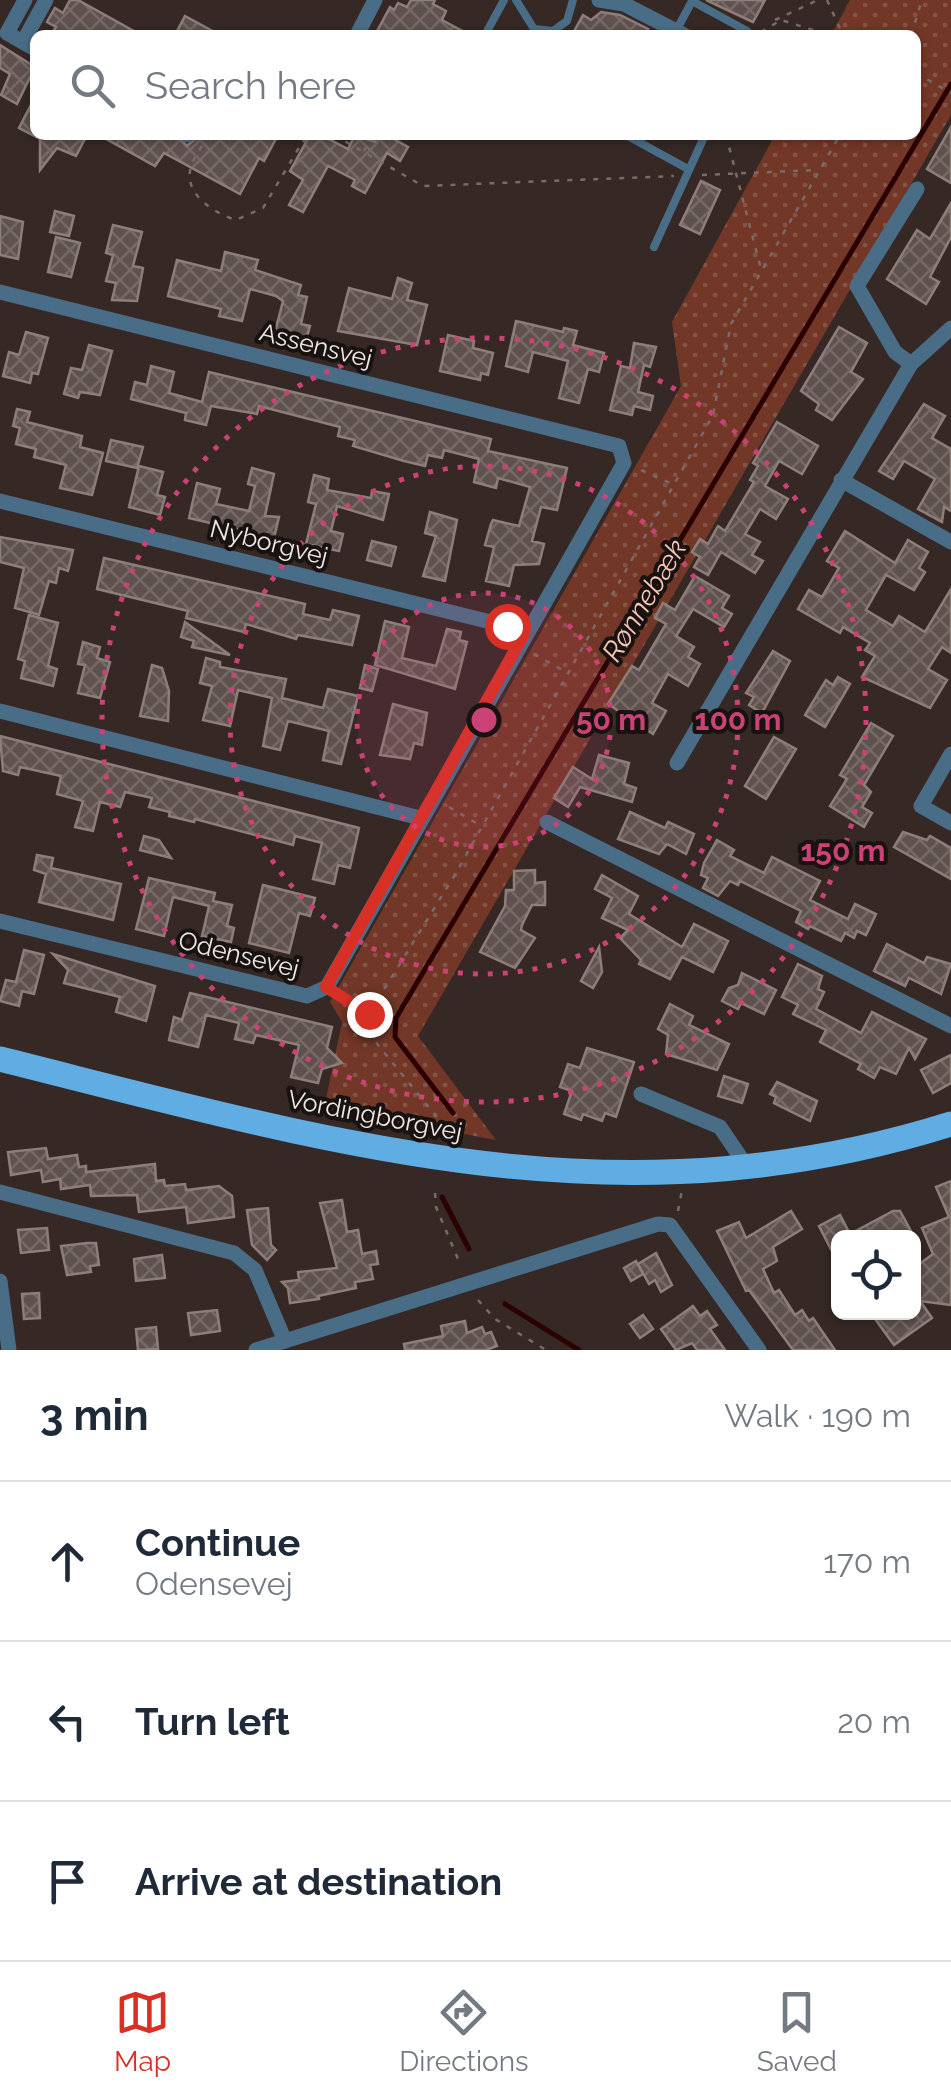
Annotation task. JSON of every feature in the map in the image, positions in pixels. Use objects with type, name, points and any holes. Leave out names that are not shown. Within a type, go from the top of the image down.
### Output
[{"type":"main road","name":"Vordingborgvej","points":[[0,1059],[328,1140],[421,1158],[545,1172],[747,1167],[841,1153],[951,1124]]},
{"type":"street","points":[[25,0],[7,33],[29,46]]},
{"type":"street","points":[[35,30],[46,0]]},
{"type":"street","points":[[360,30],[376,0]]},
{"type":"street","points":[[599,0],[624,4],[674,30]]},
{"type":"street","points":[[911,364],[895,352],[858,286],[917,188]]},
{"type":"street","name":"Assensvej","points":[[0,292],[619,446],[624,463]]},
{"type":"street","points":[[676,763],[911,364],[951,328]]},
{"type":"street","name":"Odensevej","points":[[0,921],[307,996],[326,987],[624,463]]},
{"type":"street","points":[[841,480],[951,542]]},
{"type":"street","name":"Nyborgvej","points":[[0,501],[507,626],[521,640]]},
{"type":"street","points":[[0,710],[420,818]]},
{"type":"street","points":[[951,754],[921,806],[951,823]]},
{"type":"street","points":[[547,822],[951,1026]]},
{"type":"street","points":[[640,1094],[720,1128],[747,1167]]},
{"type":"street","points":[[0,1192],[234,1253],[255,1270],[285,1341]]},
{"type":"street","points":[[256,1350],[658,1224],[670,1225],[759,1350]]},
{"type":"street","points":[[0,1281],[10,1350]]},
{"type":"lane","points":[[487,30],[504,0]]},
{"type":"lane","points":[[516,0],[534,29],[544,30]]},
{"type":"lane","points":[[555,30],[567,22],[573,0]]},
{"type":"lane","points":[[681,30],[692,2],[743,30]]},
{"type":"lane","points":[[634,140],[686,172]]},
{"type":"lane","points":[[654,247],[702,140]]},
{"type":"path","points":[[773,24],[777,16],[818,0]]},
{"type":"path","points":[[827,0],[841,30]]},
{"type":"path","points":[[913,30],[922,0]]},
{"type":"path","points":[[765,30],[781,20],[813,30]]},
{"type":"path","points":[[921,76],[951,92]]},
{"type":"path","points":[[206,140],[190,170],[192,185],[202,202],[220,215],[236,220],[263,208],[303,142],[312,140]]},
{"type":"path","points":[[343,140],[423,186],[686,172],[818,170]]},
{"type":"path","points":[[364,152],[370,140]]},
{"type":"path","points":[[727,140],[762,269]]},
{"type":"path","points":[[445,1127],[374,1040],[368,1026],[369,1014],[482,826],[713,415],[731,324],[837,140]]},
{"type":"path","points":[[624,463],[672,484]]},
{"type":"path","points":[[521,640],[567,672]]},
{"type":"path","points":[[432,797],[482,826]]},
{"type":"path","points":[[326,987],[369,1014]]},
{"type":"path","points":[[670,1225],[683,1203],[681,1171]]},
{"type":"path","points":[[435,1192],[436,1206],[468,1282],[496,1319],[546,1350]]},
{"type":"shaded area","points":[[850,0],[951,0],[951,115],[418,1036],[496,1140],[324,1108],[342,1022],[330,1002],[681,386],[672,322],[772,140],[921,140],[921,30],[834,30]]},
{"type":"building","points":[[70,0],[78,0],[132,30],[54,30],[56,27],[47,22],[55,8],[63,13]]},
{"type":"building","points":[[411,0],[435,0],[433,4],[446,11],[442,20],[461,30],[378,30],[390,7],[394,10],[398,3],[407,7]]},
{"type":"building","points":[[706,0],[765,0],[753,22]]},
{"type":"building","points":[[601,12],[620,15],[648,29],[575,30],[583,15],[591,20]]},
{"type":"building","points":[[185,16],[211,30],[178,30]]},
{"type":"building","points":[[0,45],[30,64],[30,77],[17,104],[1,95],[10,74],[0,68]]},
{"type":"building","points":[[30,107],[30,134],[19,128]]},
{"type":"building","points":[[951,127],[951,183],[927,169]]},
{"type":"building","points":[[40,140],[84,140],[76,156],[57,148],[40,170]]},
{"type":"building","points":[[108,140],[181,140],[187,146],[194,140],[275,140],[264,161],[259,158],[240,194],[164,153],[155,166]]},
{"type":"building","points":[[307,140],[331,140],[348,149],[352,140],[396,140],[408,147],[400,161],[387,153],[365,193],[352,186],[355,180],[328,166],[303,212],[289,205],[303,180],[290,171]]},
{"type":"building","points":[[701,181],[720,190],[700,234],[680,225]]},
{"type":"building","points":[[951,203],[951,237],[930,277],[939,282],[926,304],[887,279],[917,230],[930,239]]},
{"type":"building","points":[[55,211],[74,216],[69,236],[50,232]]},
{"type":"building","points":[[0,216],[23,222],[18,259],[0,255]]},
{"type":"building","points":[[113,225],[142,232],[133,266],[143,268],[137,301],[112,300],[116,283],[106,281],[113,255],[106,253]]},
{"type":"building","points":[[56,237],[80,243],[71,277],[48,272]]},
{"type":"building","points":[[225,252],[258,260],[255,270],[301,285],[298,295],[307,297],[301,324],[310,326],[306,340],[275,332],[283,301],[276,296],[250,289],[242,321],[219,316],[221,309],[168,296],[177,260],[221,271]]},
{"type":"building","points":[[398,278],[412,283],[407,300],[427,305],[417,345],[338,331],[349,288],[392,299]]},
{"type":"building","points":[[516,321],[563,332],[564,328],[577,331],[573,345],[604,353],[599,372],[588,369],[579,403],[559,398],[568,361],[533,352],[528,372],[506,366]]},
{"type":"building","points":[[839,327],[867,343],[851,372],[863,379],[832,420],[816,410],[819,404],[801,391]]},
{"type":"building","points":[[26,332],[48,338],[38,374],[32,373],[30,383],[3,376],[9,352],[19,355]]},
{"type":"building","points":[[448,335],[474,341],[473,348],[493,353],[488,375],[481,373],[480,380],[440,371]]},
{"type":"building","points":[[634,343],[656,347],[650,367],[644,365],[638,392],[653,396],[650,410],[634,406],[632,415],[610,410],[621,366],[630,368]]},
{"type":"building","points":[[89,345],[112,351],[100,395],[80,392],[78,398],[64,394],[71,368],[82,370]]},
{"type":"building","points":[[151,366],[174,372],[169,393],[202,402],[209,372],[491,439],[488,451],[567,468],[557,510],[541,507],[532,541],[544,544],[539,564],[514,565],[509,586],[486,581],[494,547],[485,545],[491,524],[493,520],[519,526],[530,487],[498,478],[496,488],[474,482],[479,459],[444,450],[442,458],[428,455],[425,466],[404,461],[353,446],[355,440],[338,436],[340,427],[259,406],[257,414],[211,406],[206,425],[185,420],[186,413],[131,399],[135,382],[147,385]]},
{"type":"building","points":[[924,404],[945,416],[932,438],[951,449],[951,511],[944,507],[942,522],[918,509],[935,479],[904,461],[893,479],[879,471]]},
{"type":"building","points":[[17,409],[30,412],[27,422],[82,436],[80,447],[103,453],[92,495],[60,488],[66,465],[34,457],[36,449],[16,444],[20,428],[13,426]]},
{"type":"building","points":[[777,422],[818,446],[802,474],[779,461],[765,486],[788,499],[776,519],[760,509],[745,534],[760,542],[752,555],[763,561],[755,573],[721,552],[708,575],[694,567],[700,557],[692,552],[700,539],[708,544],[718,526],[725,531],[754,482],[750,480],[758,466],[753,463]]},
{"type":"building","points":[[111,440],[143,447],[137,468],[106,461]]},
{"type":"building","points":[[139,466],[163,472],[157,495],[165,497],[160,515],[129,507]]},
{"type":"building","points":[[252,468],[274,474],[265,516],[279,517],[274,538],[189,518],[197,483],[220,489],[216,504],[249,511],[255,486],[248,484]]},
{"type":"building","points":[[314,475],[329,479],[327,490],[371,498],[372,491],[389,494],[383,520],[337,506],[331,531],[343,534],[339,551],[306,544],[316,504],[308,502]]},
{"type":"building","points":[[430,512],[457,520],[445,581],[423,576],[436,536],[425,533]]},
{"type":"building","points":[[845,531],[895,563],[908,540],[928,552],[919,568],[925,572],[914,590],[886,575],[866,610],[893,626],[899,616],[925,632],[951,589],[951,653],[942,647],[928,669],[947,680],[930,708],[862,677],[875,656],[865,650],[870,643],[843,627],[840,633],[798,609],[809,590],[822,597],[839,568],[827,561]]},
{"type":"building","points":[[0,537],[73,550],[68,571],[59,568],[56,583],[49,581],[39,615],[15,608],[24,568],[0,562]]},
{"type":"building","points":[[372,541],[396,547],[391,566],[367,560]]},
{"type":"building","points":[[104,558],[305,604],[303,614],[330,620],[333,610],[359,616],[352,645],[298,635],[296,639],[246,624],[244,632],[186,618],[188,611],[97,589]]},
{"type":"building","points":[[695,576],[729,596],[722,608],[732,614],[724,627],[693,609],[676,636],[694,647],[688,657],[700,664],[688,686],[668,674],[652,703],[666,711],[653,734],[608,704],[632,666],[639,670],[666,624],[655,618],[663,603],[675,610]]},
{"type":"building","points":[[29,615],[58,623],[48,666],[57,669],[53,686],[21,678],[25,661],[18,659]]},
{"type":"building","points":[[385,621],[409,627],[402,658],[436,666],[447,629],[461,632],[459,640],[467,642],[455,689],[375,665]]},
{"type":"building","points":[[185,622],[230,655],[192,647],[194,641],[181,637]]},
{"type":"building","points":[[83,642],[100,647],[97,658],[110,662],[100,698],[78,693],[85,665],[78,664]]},
{"type":"building","points":[[773,651],[790,661],[762,713],[749,705],[754,697],[746,693]]},
{"type":"building","points":[[206,658],[220,662],[220,667],[286,679],[282,698],[323,708],[328,689],[358,696],[341,764],[323,760],[329,731],[288,721],[280,750],[263,746],[272,698],[238,690],[230,726],[203,720],[212,686],[200,683]]},
{"type":"building","points":[[152,665],[162,668],[169,691],[168,721],[140,716]]},
{"type":"building","points":[[365,665],[378,669],[372,691],[360,688]]},
{"type":"building","points":[[838,677],[850,684],[825,727],[805,715],[826,680],[833,685]]},
{"type":"building","points":[[393,704],[427,713],[422,745],[414,743],[410,759],[380,755]]},
{"type":"building","points":[[871,723],[893,736],[864,785],[871,792],[862,807],[872,813],[864,827],[830,806],[847,779],[840,775]]},
{"type":"building","points":[[0,736],[359,828],[350,868],[338,865],[334,884],[313,879],[322,843],[295,836],[293,845],[169,816],[170,812],[149,807],[152,798],[125,792],[120,807],[100,802],[93,831],[75,827],[83,801],[57,794],[61,776],[20,767],[18,775],[3,771]]},
{"type":"building","points":[[774,737],[796,749],[766,799],[745,786]]},
{"type":"building","points":[[599,755],[629,763],[624,784],[636,788],[632,802],[580,787],[568,807],[554,798],[573,767],[592,779]]},
{"type":"building","points":[[630,812],[665,828],[668,822],[694,834],[686,854],[667,844],[659,854],[618,839]]},
{"type":"building","points":[[903,832],[927,840],[930,836],[951,848],[951,879],[894,847]]},
{"type":"building","points":[[144,836],[159,840],[171,858],[140,850]]},
{"type":"building","points":[[717,840],[734,850],[730,856],[764,873],[772,857],[820,881],[810,900],[848,919],[855,904],[876,914],[866,935],[857,931],[854,938],[845,933],[841,941],[810,926],[808,929],[796,922],[801,911],[740,881],[738,885],[730,881],[718,896],[703,888],[708,878],[701,875],[704,863]]},
{"type":"building","points":[[37,855],[53,858],[51,868],[121,884],[113,920],[39,902],[46,874],[34,870]]},
{"type":"building","points":[[535,870],[535,883],[545,882],[545,905],[532,905],[522,925],[521,930],[535,938],[515,968],[480,952],[505,906],[506,890],[514,890],[514,871]]},
{"type":"building","points":[[602,875],[638,896],[629,914],[682,947],[694,924],[728,941],[713,972],[682,957],[670,979],[639,964],[641,960],[620,938],[628,930],[602,918],[612,898],[595,889]]},
{"type":"building","points":[[149,878],[215,893],[213,901],[232,905],[227,926],[234,928],[231,942],[202,936],[209,906],[173,897],[164,936],[136,929]]},
{"type":"building","points":[[263,885],[315,898],[310,916],[299,913],[289,953],[249,943]]},
{"type":"building","points":[[887,944],[924,963],[927,957],[951,964],[941,994],[909,978],[905,986],[874,971]]},
{"type":"building","points":[[599,947],[602,972],[593,988],[581,981]]},
{"type":"building","points":[[24,950],[44,955],[34,994],[22,991],[19,1006],[0,1001],[6,980],[16,982]]},
{"type":"building","points":[[53,954],[155,986],[146,1021],[116,1012],[120,997],[64,983],[68,970]]},
{"type":"building","points":[[798,964],[822,976],[818,989],[824,992],[816,1009],[861,1033],[872,1012],[926,1039],[915,1059],[909,1048],[896,1074],[880,1067],[874,1078],[858,1069],[861,1064],[820,1042],[826,1030],[793,1014],[798,1005],[782,997]]},
{"type":"building","points":[[742,973],[776,990],[764,1014],[741,1003],[738,1009],[722,1001],[729,988],[738,985]]},
{"type":"building","points":[[190,993],[332,1027],[327,1048],[342,1063],[322,1069],[318,1083],[291,1077],[299,1045],[256,1035],[253,1043],[235,1039],[239,1023],[206,1015],[198,1047],[169,1040],[174,1017],[182,1020]]},
{"type":"building","points":[[670,1004],[693,1016],[689,1025],[729,1044],[717,1070],[666,1054],[668,1035],[658,1029]]},
{"type":"building","points":[[587,1048],[634,1062],[616,1117],[605,1113],[602,1121],[583,1114],[581,1120],[564,1114],[572,1091],[560,1087],[568,1064],[580,1068]]},
{"type":"building","points":[[951,1055],[951,1083],[933,1093],[921,1070]]},
{"type":"building","points":[[724,1076],[748,1084],[742,1103],[718,1096]]},
{"type":"building","points":[[777,1082],[817,1101],[810,1121],[774,1103],[776,1097],[770,1094]]},
{"type":"building","points":[[46,1148],[48,1159],[77,1155],[79,1167],[86,1166],[86,1172],[155,1164],[156,1181],[164,1180],[165,1186],[185,1184],[186,1190],[219,1186],[232,1196],[234,1217],[188,1223],[186,1207],[139,1212],[137,1195],[91,1196],[90,1185],[61,1189],[60,1179],[43,1182],[41,1170],[11,1175],[8,1152]]},
{"type":"building","points":[[951,1181],[951,1305],[921,1301],[921,1263],[933,1254],[922,1228],[949,1217],[936,1187]]},
{"type":"building","points":[[342,1200],[347,1232],[358,1230],[362,1254],[376,1251],[378,1264],[370,1265],[373,1279],[355,1282],[356,1288],[318,1296],[319,1299],[290,1303],[288,1288],[282,1282],[299,1280],[298,1272],[337,1268],[320,1203]]},
{"type":"building","points":[[268,1208],[271,1245],[276,1250],[267,1260],[252,1245],[247,1210]]},
{"type":"building","points":[[791,1211],[802,1229],[773,1247],[777,1261],[763,1269],[774,1293],[779,1290],[795,1315],[802,1310],[809,1321],[813,1318],[835,1350],[793,1350],[746,1291],[717,1231],[739,1222],[746,1238]]},
{"type":"building","points":[[900,1211],[910,1230],[857,1230]]},
{"type":"building","points":[[840,1215],[848,1230],[831,1230],[831,1249],[819,1226]]},
{"type":"building","points":[[47,1228],[49,1250],[21,1253],[18,1230]]},
{"type":"building","points":[[96,1243],[99,1265],[90,1266],[91,1272],[67,1275],[61,1246]]},
{"type":"building","points":[[656,1253],[672,1285],[661,1292],[655,1280],[649,1284],[638,1264]]},
{"type":"building","points":[[162,1255],[165,1278],[136,1281],[134,1259]]},
{"type":"building","points":[[636,1261],[643,1274],[631,1281],[624,1268]]},
{"type":"building","points":[[39,1293],[40,1318],[24,1319],[22,1294]]},
{"type":"building","points":[[921,1302],[932,1318],[894,1345],[876,1320],[921,1320]]},
{"type":"building","points":[[693,1306],[700,1316],[707,1311],[717,1325],[710,1329],[725,1350],[697,1350],[692,1343],[676,1350],[661,1329]]},
{"type":"building","points":[[217,1310],[220,1331],[191,1335],[188,1313]]},
{"type":"building","points":[[643,1315],[653,1329],[640,1338],[630,1324]]},
{"type":"building","points":[[465,1321],[467,1333],[482,1327],[485,1334],[491,1332],[497,1346],[486,1350],[405,1350],[404,1344],[443,1336],[441,1326]]},
{"type":"building","points":[[156,1327],[158,1349],[138,1350],[136,1329]]},
{"type":"waterway","name":"Rønnebæk","points":[[921,134],[951,84]]},
{"type":"waterway","name":"Rønnebæk","points":[[453,1113],[395,1037],[396,1018],[918,140]]},
{"type":"waterway","name":"Rønnebæk","points":[[442,1197],[469,1249]]},
{"type":"waterway","name":"Rønnebæk","points":[[505,1304],[579,1350]]},
{"type":"route","points":[[369,1014],[326,987],[524,634],[507,626]]}]
